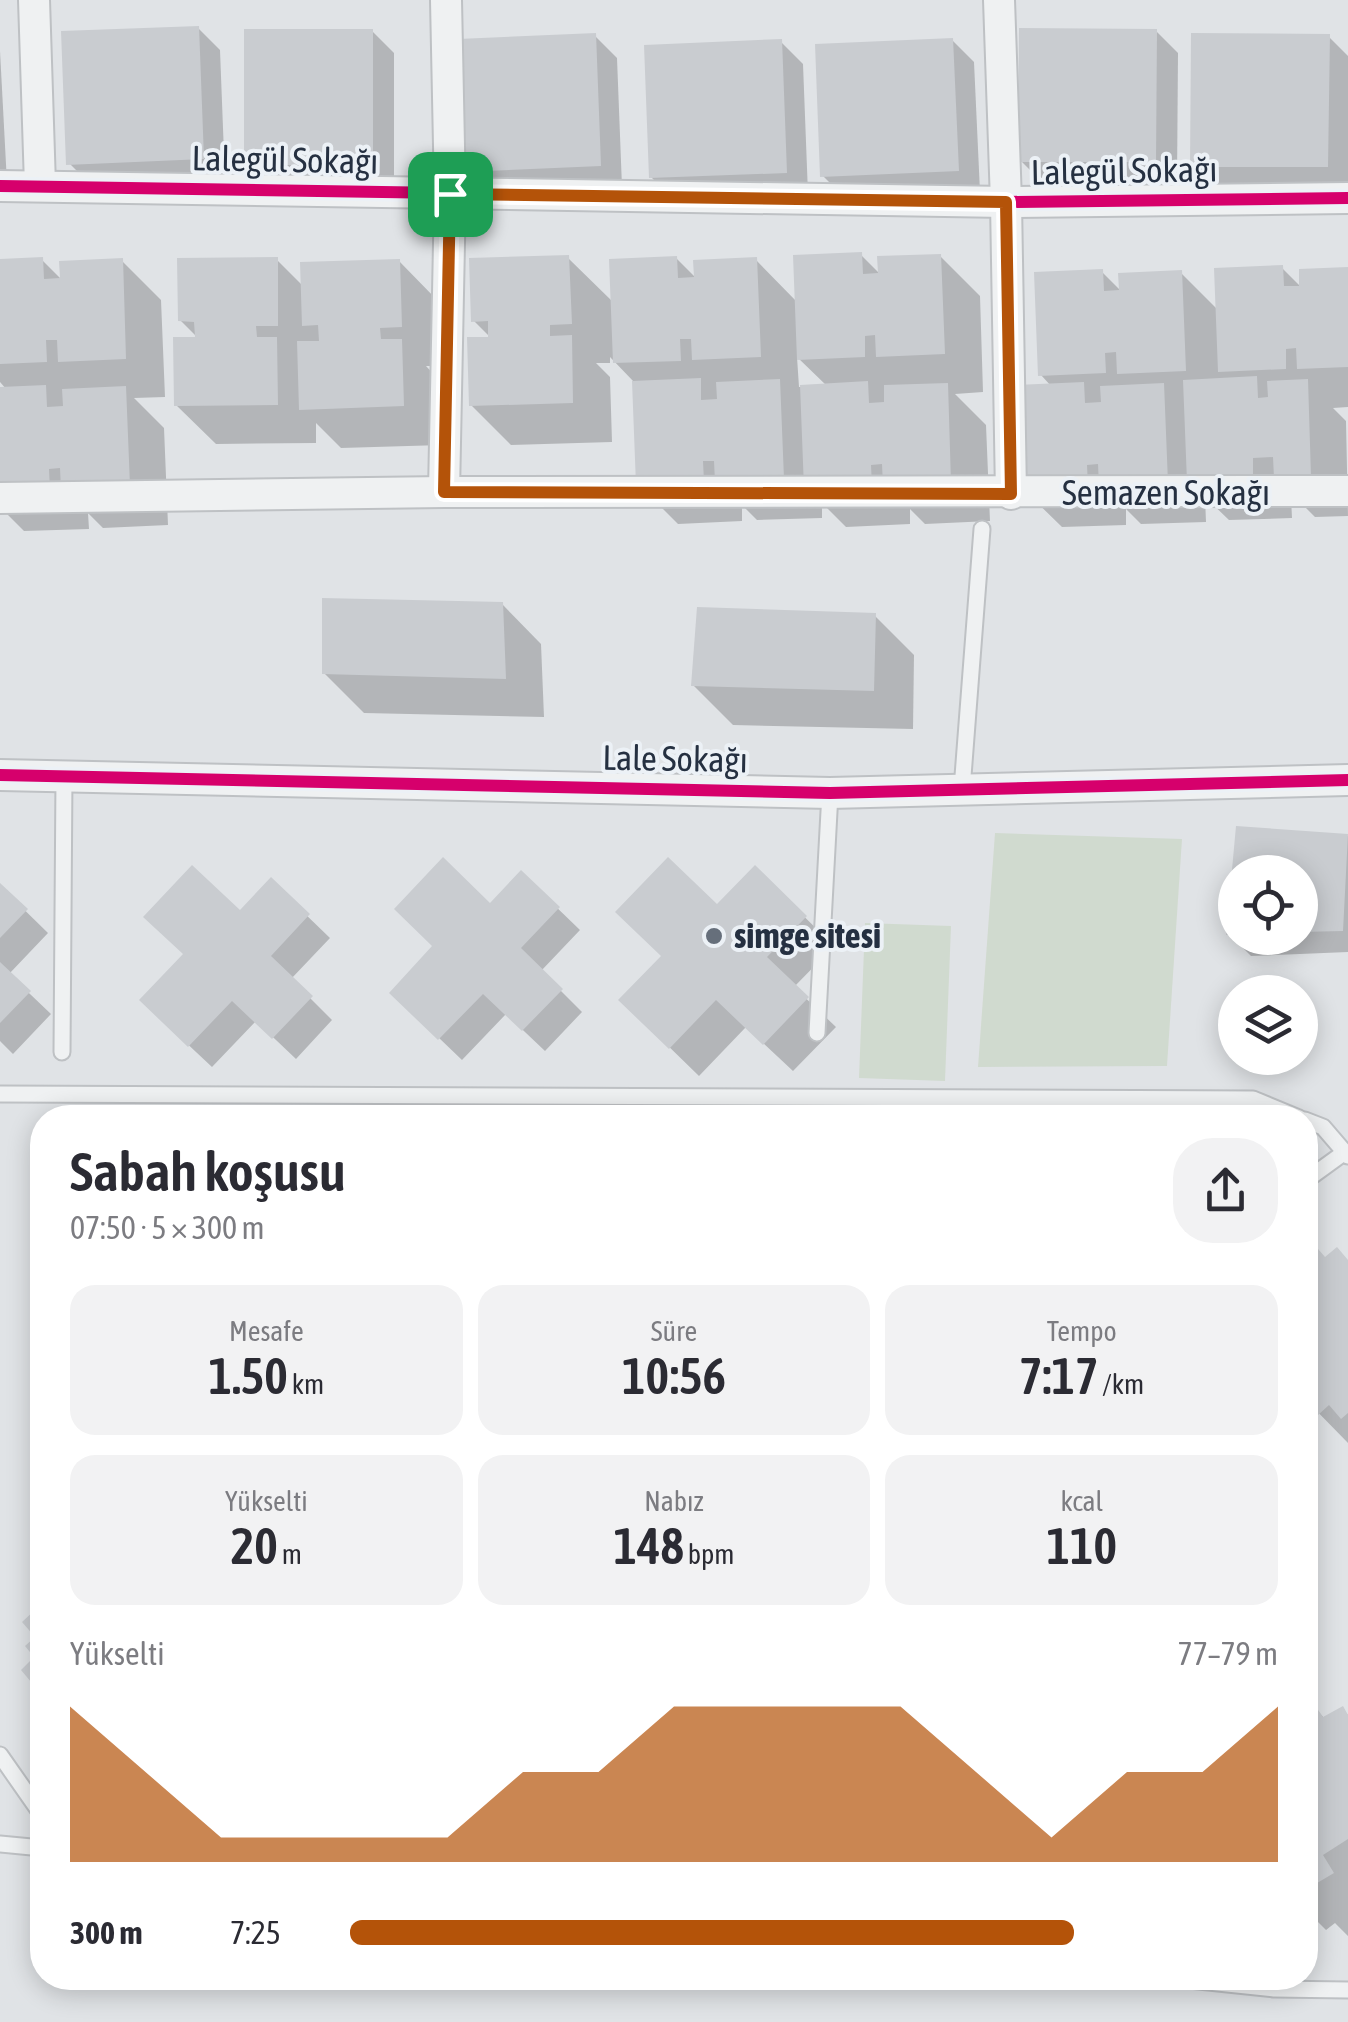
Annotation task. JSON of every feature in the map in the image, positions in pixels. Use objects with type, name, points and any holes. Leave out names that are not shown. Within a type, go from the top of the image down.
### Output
[{"type":"street","points":[[34,0],[40,185]]},
{"type":"street","points":[[0,498],[444,492],[450,194],[446,0]]},
{"type":"street","points":[[998,0],[1011,494]]},
{"type":"street","name":"Lalegül Sokağı","points":[[0,186],[1006,202],[1348,198]]},
{"type":"street","name":"Semazen Sokağı","points":[[444,492],[1348,492]]},
{"type":"street","name":"Lale Sokağı","points":[[0,775],[830,793],[1348,780]]},
{"type":"lane","points":[[962,790],[982,529]]},
{"type":"lane","points":[[62,1052],[64,776]]},
{"type":"lane","points":[[817,1033],[830,793]]},
{"type":"lane","points":[[0,1094],[1254,1098],[1270,1105]]},
{"type":"lane","points":[[1318,1125],[1346,1154],[1318,1173]]},
{"type":"lane","points":[[0,1755],[30,1797]]},
{"type":"lane","points":[[0,1844],[30,1847]]},
{"type":"lane","points":[[1274,1990],[1348,1990]]},
{"type":"shaded area","points":[[995,833],[1182,839],[1167,1066],[978,1067]]},
{"type":"shaded area","points":[[865,923],[951,926],[945,1081],[859,1078]]},
{"type":"building","points":[[199,26],[204,159],[66,165],[61,31]]},
{"type":"building","points":[[1019,28],[1157,29],[1156,162],[1018,162]]},
{"type":"building","points":[[244,29],[373,29],[373,165],[244,165]]},
{"type":"building","points":[[596,33],[601,166],[463,172],[458,39]]},
{"type":"building","points":[[1191,33],[1330,34],[1328,167],[1190,167]]},
{"type":"building","points":[[953,38],[959,171],[820,177],[815,44]]},
{"type":"building","points":[[782,39],[787,173],[649,178],[644,45]]},
{"type":"building","points":[[862,252],[863,274],[878,273],[877,256],[941,254],[945,354],[876,357],[875,335],[865,336],[865,357],[797,360],[793,255]]},
{"type":"building","points":[[569,255],[572,324],[550,325],[550,336],[572,335],[573,403],[469,406],[467,337],[488,337],[488,321],[471,322],[469,258]]},
{"type":"building","points":[[677,256],[678,278],[694,277],[693,260],[757,257],[761,357],[692,360],[691,339],[680,339],[681,361],[613,363],[609,259]]},
{"type":"building","points":[[43,257],[44,279],[60,278],[59,261],[123,258],[126,359],[58,362],[57,340],[46,340],[47,362],[0,364],[0,259]]},
{"type":"building","points":[[278,257],[278,326],[256,326],[257,337],[277,337],[278,405],[174,406],[173,337],[195,337],[194,322],[178,321],[177,258]]},
{"type":"building","points":[[400,259],[402,327],[380,328],[381,339],[402,339],[404,406],[299,410],[297,341],[319,341],[318,325],[302,326],[300,262]]},
{"type":"building","points":[[1283,265],[1284,286],[1299,286],[1299,269],[1348,267],[1348,367],[1297,369],[1296,348],[1286,349],[1286,369],[1218,372],[1214,268]]},
{"type":"building","points":[[1103,269],[1104,291],[1119,290],[1118,273],[1182,270],[1186,371],[1117,374],[1116,352],[1105,353],[1106,373],[1038,376],[1034,272]]},
{"type":"building","points":[[1257,376],[1258,398],[1268,397],[1267,381],[1308,379],[1311,477],[1274,478],[1273,457],[1253,458],[1253,479],[1187,482],[1183,380]]},
{"type":"building","points":[[701,378],[701,400],[717,399],[716,382],[780,379],[784,479],[715,482],[714,461],[703,461],[704,482],[636,485],[632,381]]},
{"type":"building","points":[[868,381],[869,403],[884,402],[884,385],[948,383],[951,483],[883,486],[882,464],[871,465],[872,486],[804,489],[800,385]]},
{"type":"building","points":[[1084,382],[1085,403],[1101,402],[1100,386],[1164,383],[1168,483],[1099,486],[1098,464],[1087,465],[1088,486],[1020,489],[1016,385]]},
{"type":"building","points":[[46,385],[47,407],[63,406],[62,389],[126,386],[130,486],[61,490],[60,468],[49,469],[50,490],[0,492],[0,387]]},
{"type":"building","points":[[322,598],[503,602],[506,679],[322,674]]},
{"type":"building","points":[[697,607],[876,613],[874,691],[691,686]]},
{"type":"building","points":[[1236,826],[1348,834],[1343,931],[1318,932],[1318,855],[1233,855]]},
{"type":"building","points":[[443,857],[490,903],[521,870],[560,907],[521,948],[563,989],[522,1031],[483,994],[438,1040],[389,993],[432,946],[394,909]]},
{"type":"building","name":"simge sitesi","points":[[668,857],[717,904],[755,865],[807,916],[767,957],[809,997],[763,1045],[716,1000],[669,1049],[618,1000],[661,956],[615,912]]},
{"type":"building","points":[[192,865],[240,910],[271,877],[310,914],[271,956],[313,996],[272,1039],[232,1001],[188,1047],[139,1000],[183,954],[143,917]]},
{"type":"building","points":[[0,883],[28,909],[0,938]]},
{"type":"building","points":[[0,962],[31,991],[0,1023]]},
{"type":"building","points":[[1337,1247],[1348,1260],[1348,1413],[1341,1419],[1329,1405],[1318,1415],[1318,1249],[1325,1257]]},
{"type":"building","points":[[30,1615],[30,1631],[22,1622]]},
{"type":"building","points":[[30,1661],[30,1681],[21,1670]]},
{"type":"building","points":[[1343,1706],[1348,1715],[1348,1839],[1323,1855],[1334,1873],[1318,1882],[1318,1710],[1323,1717]]},
{"type":"cycle path","points":[[0,186],[1006,202],[1348,198]]},
{"type":"cycle path","points":[[0,775],[830,793],[1348,780]]},
{"type":"place","name":"simge sitesi","points":[[714,936]]},
{"type":"route","points":[[450,194],[1006,202],[1011,494],[444,492],[450,194]]}]
